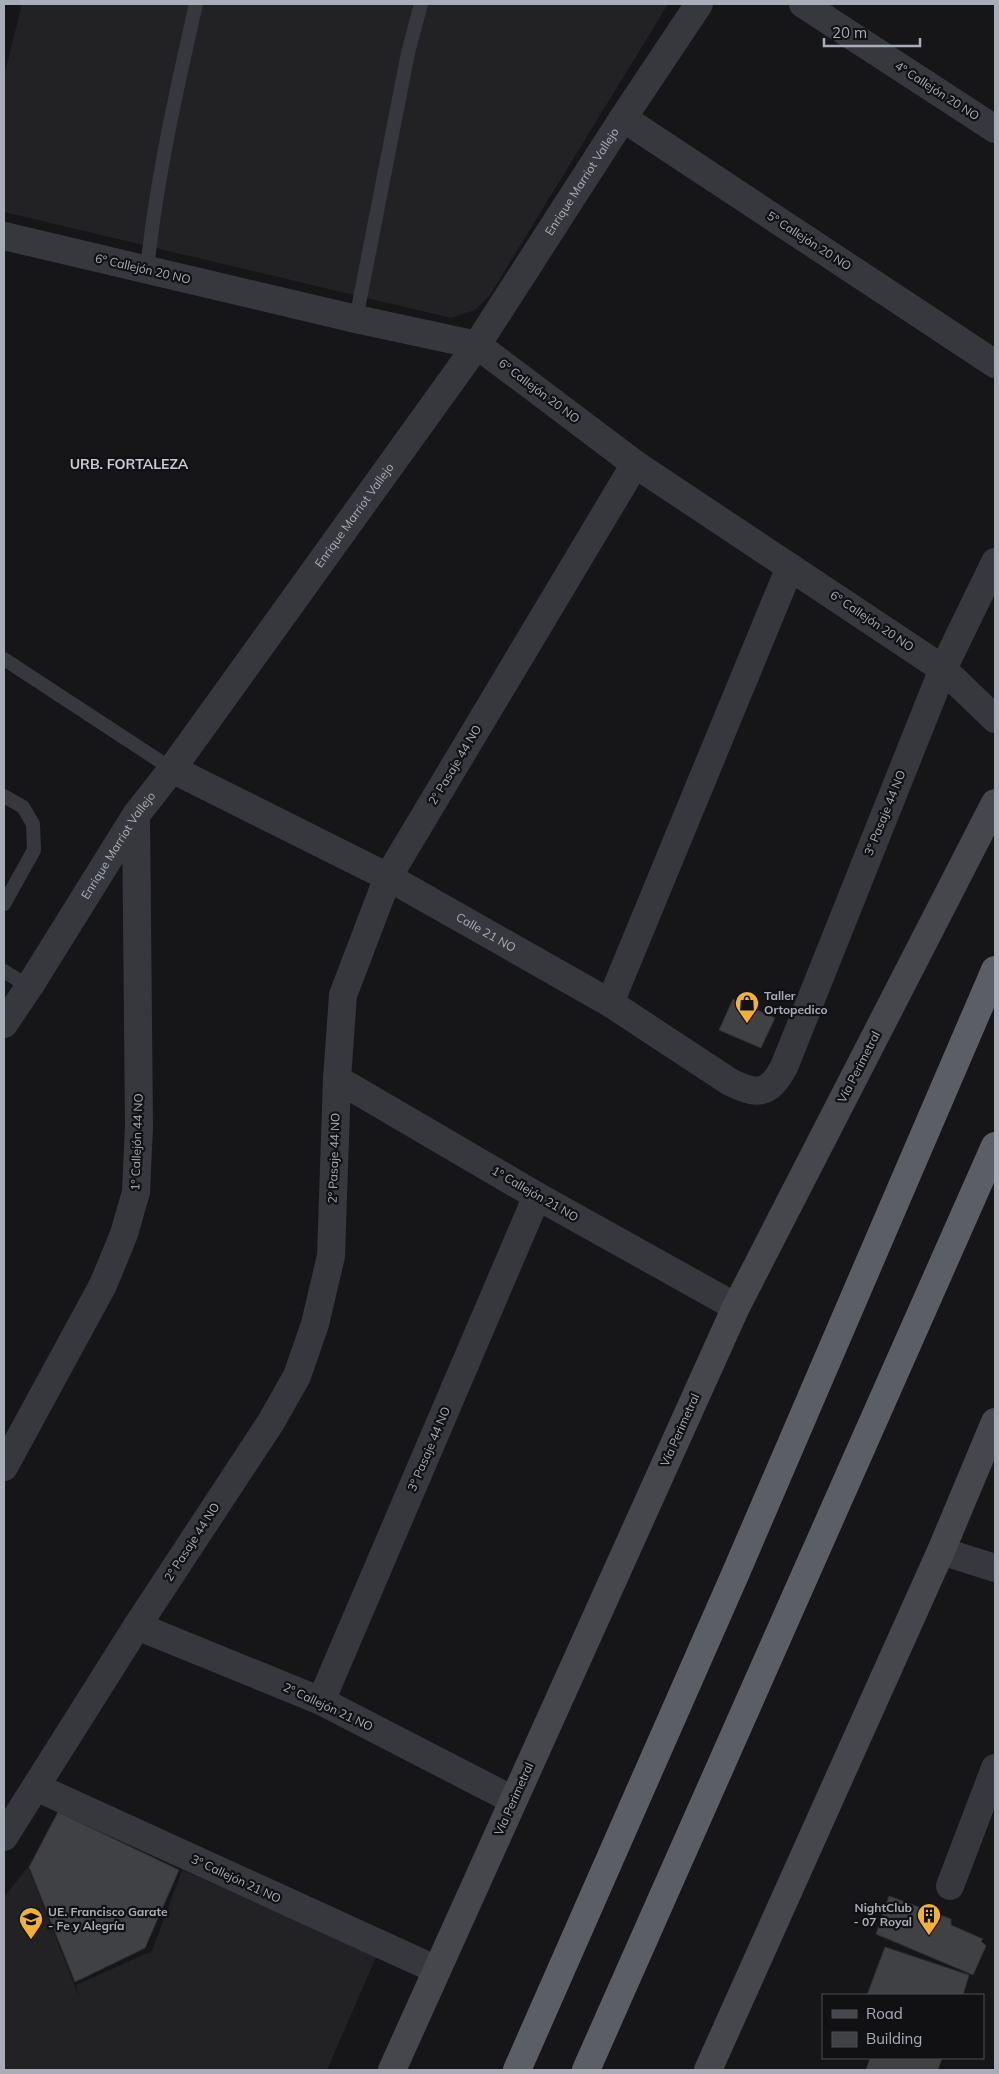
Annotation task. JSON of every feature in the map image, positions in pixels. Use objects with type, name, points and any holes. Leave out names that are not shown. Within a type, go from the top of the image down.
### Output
[{"type":"highway","points":[[517,2070],[734,1577],[995,970]]},
{"type":"highway","points":[[586,2070],[995,1146]]},
{"type":"main road","name":"Vía Perimetral","points":[[392,2070],[736,1307],[995,803]]},
{"type":"main road","points":[[708,2070],[941,1551],[995,1422]]},
{"type":"street","name":"Enrique Marriot Vallejo","points":[[4,1024],[136,815],[172,769],[477,345],[699,4]]},
{"type":"street","name":"4º Callejón 20 NO","points":[[803,4],[995,129]]},
{"type":"street","name":"5º Callejón 20 NO","points":[[623,118],[995,364]]},
{"type":"street","name":"6º Callejón 20 NO","points":[[4,236],[356,319],[477,345],[635,464],[943,669],[995,719]]},
{"type":"street","name":"2º Pasaje 44 NO","points":[[4,1837],[137,1626],[271,1422],[297,1376],[316,1324],[331,1256],[337,1079],[343,995],[388,876],[635,464]]},
{"type":"street","name":"3º Pasaje 44 NO","points":[[784,1067],[943,669],[995,562]]},
{"type":"street","points":[[610,1003],[790,567]]},
{"type":"street","name":"Calle 21 NO","points":[[172,769],[388,876],[610,1003],[730,1082],[749,1091],[765,1089],[776,1081],[784,1067]]},
{"type":"street","name":"1º Callejón 44 NO","points":[[4,1467],[103,1286],[124,1234],[136,1192],[139,1126],[136,815]]},
{"type":"street","name":"1º Callejón 21 NO","points":[[337,1079],[537,1196],[736,1307]]},
{"type":"street","name":"3º Pasaje 44 NO","points":[[321,1701],[537,1196]]},
{"type":"street","points":[[941,1551],[995,1568]]},
{"type":"street","name":"2º Callejón 21 NO","points":[[137,1626],[321,1701],[513,1800]]},
{"type":"street","points":[[950,1886],[990,1797],[995,1768]]},
{"type":"street","name":"3º Callejón 21 NO","points":[[36,1787],[437,1970]]},
{"type":"lane","points":[[147,270],[152,224],[178,80],[196,4]]},
{"type":"lane","points":[[356,319],[408,53],[421,4]]},
{"type":"lane","points":[[4,659],[172,769]]},
{"type":"lane","points":[[4,796],[23,807],[33,824],[34,850],[4,904]]},
{"type":"lane","points":[[4,970],[9,976],[29,987]]},
{"type":"shaded area","points":[[22,4],[668,4],[490,295],[475,310],[451,318],[4,212],[4,76]]},
{"type":"shaded area","points":[[28,1867],[80,1999],[76,1985],[152,1951],[182,1870],[377,1955],[327,2070],[4,2070],[4,1897]]},
{"type":"building","name":"Taller Ortopedico","points":[[733,999],[775,1018],[761,1048],[719,1030]]},
{"type":"building","points":[[58,1812],[179,1870],[145,1948],[75,1982],[29,1867]]},
{"type":"building","name":"NightClub - 07 Royal","points":[[889,1896],[951,1919],[951,1925],[983,1939],[981,1941],[986,1946],[973,1975],[876,1934]]},
{"type":"building","points":[[885,1947],[969,1975],[963,1994],[867,1994]]},
{"type":"building","points":[[870,2059],[942,2059],[938,2070],[866,2070]]},
{"type":"place","name":"Taller Ortopedico","points":[[747,1024]]},
{"type":"place","name":"NightClub - 07 Royal","points":[[929,1936]]},
{"type":"place","name":"UE. Francisco Garate - Fe y Alegría","points":[[31,1940]]},
{"type":"district","name":"URB. FORTALEZA","points":[[129,464]]}]
